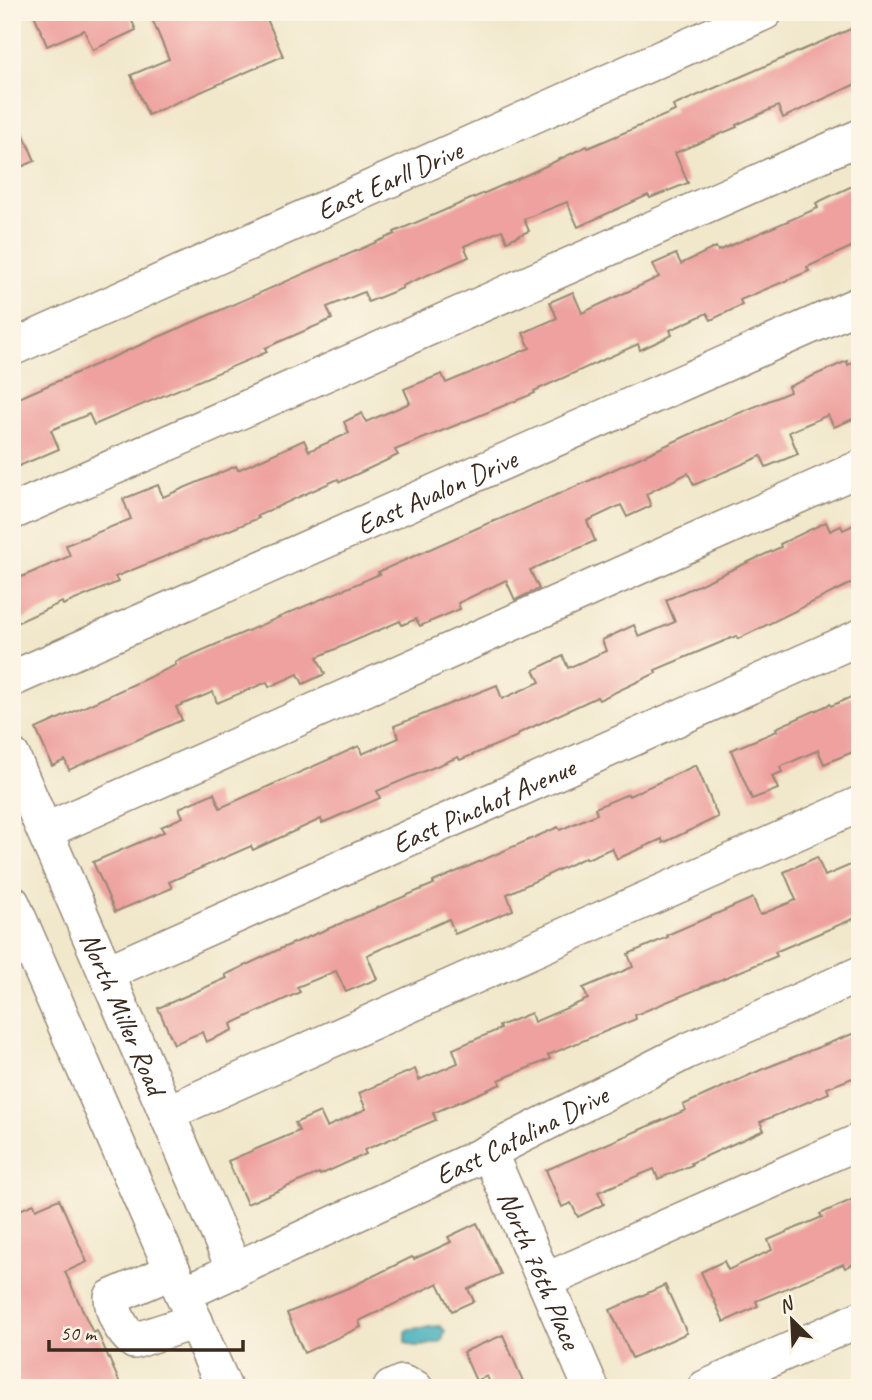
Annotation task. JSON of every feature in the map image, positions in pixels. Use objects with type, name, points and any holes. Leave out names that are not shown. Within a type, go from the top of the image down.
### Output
[{"type":"street","name":"East Earll Drive","points":[[12,348],[765,12]]},
{"type":"street","points":[[12,512],[860,136]]},
{"type":"street","name":"East Avalon Drive","points":[[12,679],[860,304]]},
{"type":"street","points":[[45,831],[860,468]]},
{"type":"street","name":"East Pinchot Avenue","points":[[106,973],[860,637]]},
{"type":"street","name":"North Miller Road","points":[[12,756],[235,1271]]},
{"type":"street","points":[[167,1113],[860,804]]},
{"type":"street","name":"North Miller Road","points":[[12,903],[224,1388]]},
{"type":"street","name":"East Catalina Drive","points":[[184,1296],[489,1152],[685,1052],[860,974]]},
{"type":"street","points":[[545,1282],[860,1141]]},
{"type":"street","name":"North 76th Place","points":[[489,1152],[592,1388]]},
{"type":"street","points":[[184,1296],[134,1341],[126,1335],[112,1305],[112,1297],[184,1296]]},
{"type":"street","points":[[705,1388],[860,1319]]},
{"type":"street","points":[[391,1388],[402,1383],[415,1388]]},
{"type":"water","points":[[440,1326],[445,1331],[442,1341],[419,1346],[406,1342],[406,1331],[410,1329]]},
{"type":"building","points":[[33,12],[128,12],[136,30],[93,50],[84,30],[47,46]]},
{"type":"building","points":[[149,12],[264,12],[283,56],[148,115],[131,75],[169,59]]},
{"type":"building","points":[[860,25],[860,82],[783,118],[778,106],[675,153],[688,183],[650,198],[648,195],[578,227],[567,202],[524,219],[529,231],[507,241],[502,230],[464,246],[469,257],[402,286],[403,288],[368,302],[364,292],[327,307],[332,319],[265,348],[267,352],[94,425],[89,414],[51,430],[59,449],[12,469],[12,401],[395,234],[394,232],[587,146],[588,148],[675,111],[673,106]]},
{"type":"building","points":[[12,107],[35,161],[12,171]]},
{"type":"building","points":[[852,186],[860,202],[860,243],[807,267],[809,271],[740,300],[742,305],[711,320],[707,313],[670,330],[672,335],[640,350],[638,344],[534,391],[535,393],[395,450],[398,455],[340,482],[338,479],[257,516],[259,518],[115,577],[118,582],[63,605],[62,602],[12,625],[12,581],[70,556],[66,545],[131,519],[123,499],[158,485],[163,497],[236,466],[238,470],[304,440],[309,451],[349,433],[344,422],[362,413],[366,422],[410,403],[404,389],[442,374],[446,383],[530,348],[523,333],[557,318],[550,302],[573,292],[582,313],[659,277],[653,264],[676,254],[681,264],[716,247],[718,251],[818,208],[816,203]]},
{"type":"building","points":[[860,360],[860,416],[834,427],[828,415],[789,432],[798,454],[766,467],[761,456],[694,485],[688,473],[646,494],[651,506],[627,517],[621,505],[587,521],[595,541],[530,570],[539,589],[515,600],[506,580],[458,603],[460,609],[420,626],[416,619],[402,625],[400,621],[317,657],[325,674],[303,684],[298,674],[269,687],[267,682],[217,703],[213,692],[176,707],[182,720],[69,770],[65,760],[52,766],[36,729],[176,665],[175,662],[790,392],[788,387],[847,361],[848,365]]},
{"type":"building","points":[[826,522],[830,531],[841,526],[843,530],[860,522],[860,579],[738,639],[736,636],[655,670],[656,673],[599,700],[597,697],[517,734],[518,736],[460,760],[458,757],[377,791],[380,798],[322,823],[321,819],[253,850],[251,846],[169,882],[172,888],[115,912],[93,862],[164,832],[161,827],[183,817],[179,808],[214,793],[220,808],[359,746],[362,754],[399,738],[394,726],[497,685],[502,699],[540,682],[534,670],[563,656],[568,668],[606,651],[602,640],[634,625],[639,637],[675,622],[666,600],[781,547],[780,544]]},
{"type":"building","points":[[860,693],[860,749],[824,764],[818,750],[780,767],[782,772],[772,776],[778,789],[752,799],[731,750]]},
{"type":"building","points":[[696,765],[718,817],[663,843],[662,839],[617,859],[612,848],[587,859],[586,857],[507,894],[513,910],[455,934],[449,919],[367,955],[377,979],[346,992],[336,971],[297,987],[300,992],[231,1024],[233,1030],[206,1042],[202,1032],[174,1044],[158,1008],[227,978],[225,975],[280,949],[434,884],[433,882],[558,827],[560,830],[597,814],[595,808],[628,794],[629,796]]},
{"type":"building","points":[[817,857],[825,876],[860,861],[860,916],[775,952],[777,956],[635,1015],[636,1019],[548,1055],[550,1059],[499,1080],[501,1084],[433,1113],[436,1120],[364,1150],[366,1154],[320,1175],[319,1173],[247,1204],[228,1161],[299,1131],[295,1123],[320,1112],[327,1127],[366,1109],[359,1093],[415,1069],[419,1080],[458,1063],[453,1049],[500,1029],[499,1026],[531,1013],[534,1022],[588,999],[583,988],[633,967],[628,954],[668,937],[667,935],[753,898],[760,915],[796,900],[784,872]]},
{"type":"building","points":[[860,1031],[860,1075],[827,1088],[829,1093],[760,1122],[764,1130],[691,1163],[692,1165],[658,1179],[654,1169],[598,1192],[604,1204],[578,1217],[571,1203],[562,1207],[546,1170],[686,1110],[683,1105],[763,1069]]},
{"type":"building","points":[[860,1196],[860,1261],[845,1268],[843,1264],[756,1301],[758,1306],[724,1322],[701,1272],[724,1261],[728,1270],[772,1250],[768,1240],[822,1217],[820,1214]]},
{"type":"building","points":[[59,1199],[87,1262],[65,1272],[93,1333],[97,1331],[122,1388],[12,1388],[12,1213],[34,1204],[36,1209]]},
{"type":"building","points":[[477,1223],[501,1274],[468,1289],[474,1301],[452,1311],[438,1283],[359,1321],[361,1327],[304,1353],[287,1313],[451,1242],[448,1237]]},
{"type":"building","points":[[665,1285],[687,1333],[632,1358],[610,1310]]},
{"type":"building","points":[[503,1335],[526,1388],[492,1388],[487,1376],[476,1381],[463,1352]]}]
